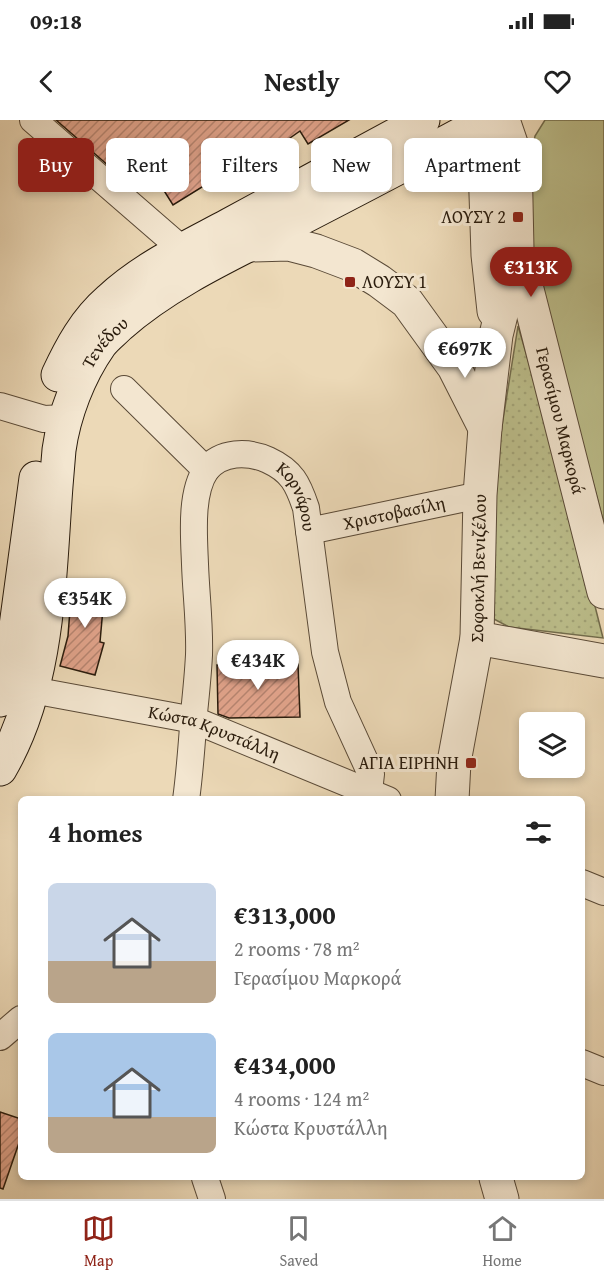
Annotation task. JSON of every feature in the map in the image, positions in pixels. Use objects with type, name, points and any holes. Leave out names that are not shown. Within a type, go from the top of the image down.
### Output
[{"type":"street","points":[[33,120],[183,250]]},
{"type":"street","name":"Τενέδου","points":[[0,701],[14,643],[55,418],[56,380],[83,328],[94,314],[124,286],[183,250],[423,120]]},
{"type":"street","name":"Τενέδου","points":[[0,769],[18,731],[32,690],[42,639],[59,449],[55,418],[77,387],[101,343],[142,307],[202,270],[487,120]]},
{"type":"street","name":"Σοφοκλή Βενιζέλου","points":[[452,796],[454,762],[477,638],[480,495],[496,335],[517,249],[514,156],[500,120]]},
{"type":"street","name":"Σοφοκλή Βενιζέλου","points":[[496,335],[488,255],[485,164],[500,120]]},
{"type":"street","points":[[249,245],[289,244],[316,250],[353,265],[407,302],[454,367],[485,428]]},
{"type":"street","name":"Γερασίμου Μαρκορά","points":[[517,249],[604,592]]},
{"type":"street","points":[[124,388],[206,470],[195,503],[193,527],[199,654],[186,796]]},
{"type":"street","points":[[0,406],[55,418]]},
{"type":"street","name":"Κορνάρου","points":[[206,470],[219,459],[237,454],[258,456],[277,464],[290,474],[299,487],[306,508],[325,652],[338,702],[371,774],[378,795]]},
{"type":"street","name":"Χριστοβασίλη","points":[[309,531],[480,495]]},
{"type":"street","points":[[477,638],[604,661]]},
{"type":"street","points":[[0,701],[32,690]]},
{"type":"street","name":"Κώστα Κρυστάλλη","points":[[32,690],[194,720],[378,795]]},
{"type":"street","points":[[585,884],[604,892]]},
{"type":"street","points":[[0,1037],[18,1022]]},
{"type":"street","points":[[585,1064],[604,1072]]},
{"type":"street","points":[[206,1180],[212,1199]]},
{"type":"street","points":[[497,1180],[502,1199]]},
{"type":"green space","points":[[545,120],[604,120],[604,524],[533,257],[527,192],[542,192],[542,138],[535,138]]},
{"type":"green space","points":[[518,326],[563,479],[603,638],[509,627],[492,618],[493,482]]},
{"type":"building","points":[[56,120],[349,120],[318,138],[311,138],[311,142],[308,144],[300,131],[290,138],[201,138],[201,188],[173,205],[165,192],[189,192],[189,138],[106,138],[106,164],[94,153],[94,138],[77,138]]},
{"type":"building","points":[[72,583],[105,586],[100,642],[104,643],[95,675],[60,666],[68,636]]},
{"type":"building","points":[[298,664],[300,717],[229,718],[218,714],[217,665]]},
{"type":"building","points":[[0,1112],[18,1118],[18,1146],[3,1189],[0,1188]]},
{"type":"place","name":"ΛΟΥΣΥ 2","points":[[518,217]]},
{"type":"place","name":"ΛΟΥΣΥ 1","points":[[350,282]]},
{"type":"place","name":"ΑΓΙΑ ΕΙΡΗΝΗ","points":[[471,763]]}]
